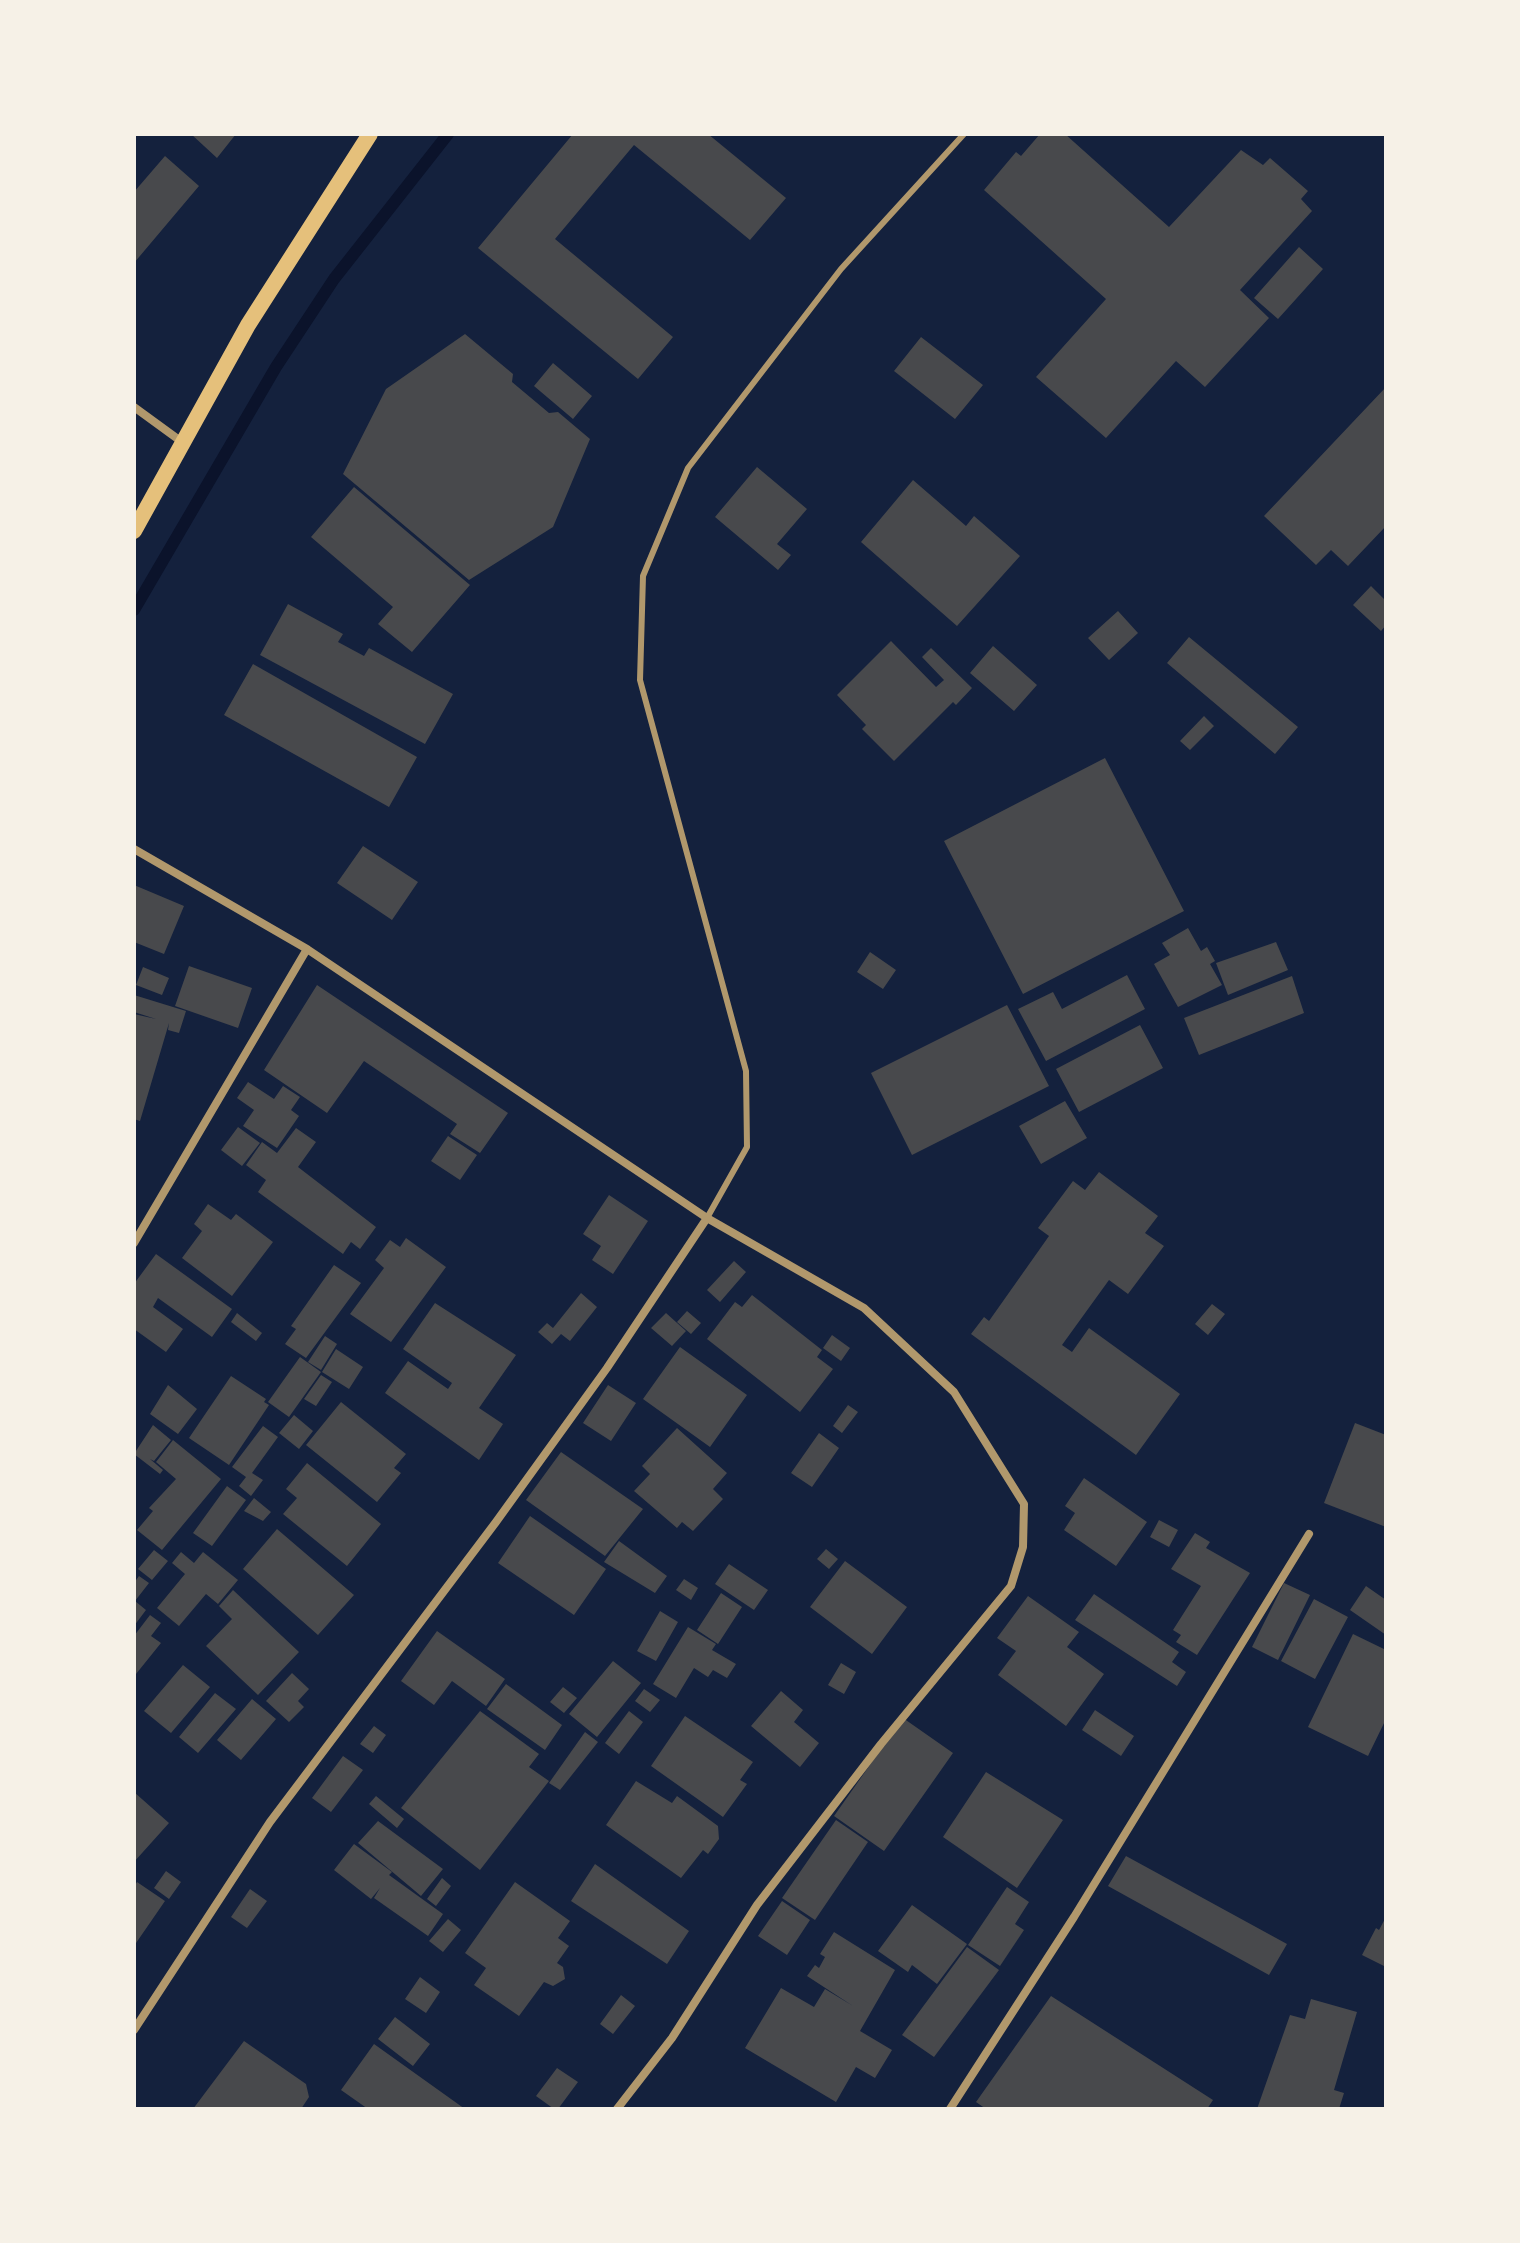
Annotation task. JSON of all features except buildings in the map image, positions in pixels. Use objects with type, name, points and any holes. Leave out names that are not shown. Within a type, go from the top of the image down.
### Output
[{"type":"main road","points":[[134,531],[182,442],[306,230],[370,134]]},
{"type":"street","points":[[134,407],[182,442]]},
{"type":"street","points":[[134,849],[307,949],[707,1218],[864,1308],[954,1392],[1024,1504],[1023,1547],[1011,1586],[881,1744],[757,1905],[672,2038],[617,2109]]},
{"type":"street","points":[[134,1243],[307,949]]},
{"type":"street","points":[[134,2030],[270,1822],[496,1522],[607,1368],[707,1218]]},
{"type":"street","points":[[950,2109],[1074,1917],[1309,1534]]},
{"type":"lane","points":[[707,1218],[747,1147],[746,1071],[640,680],[643,576],[688,468],[841,269],[964,134]]},
{"type":"waterway","points":[[134,610],[276,367],[334,279],[448,134]]}]
